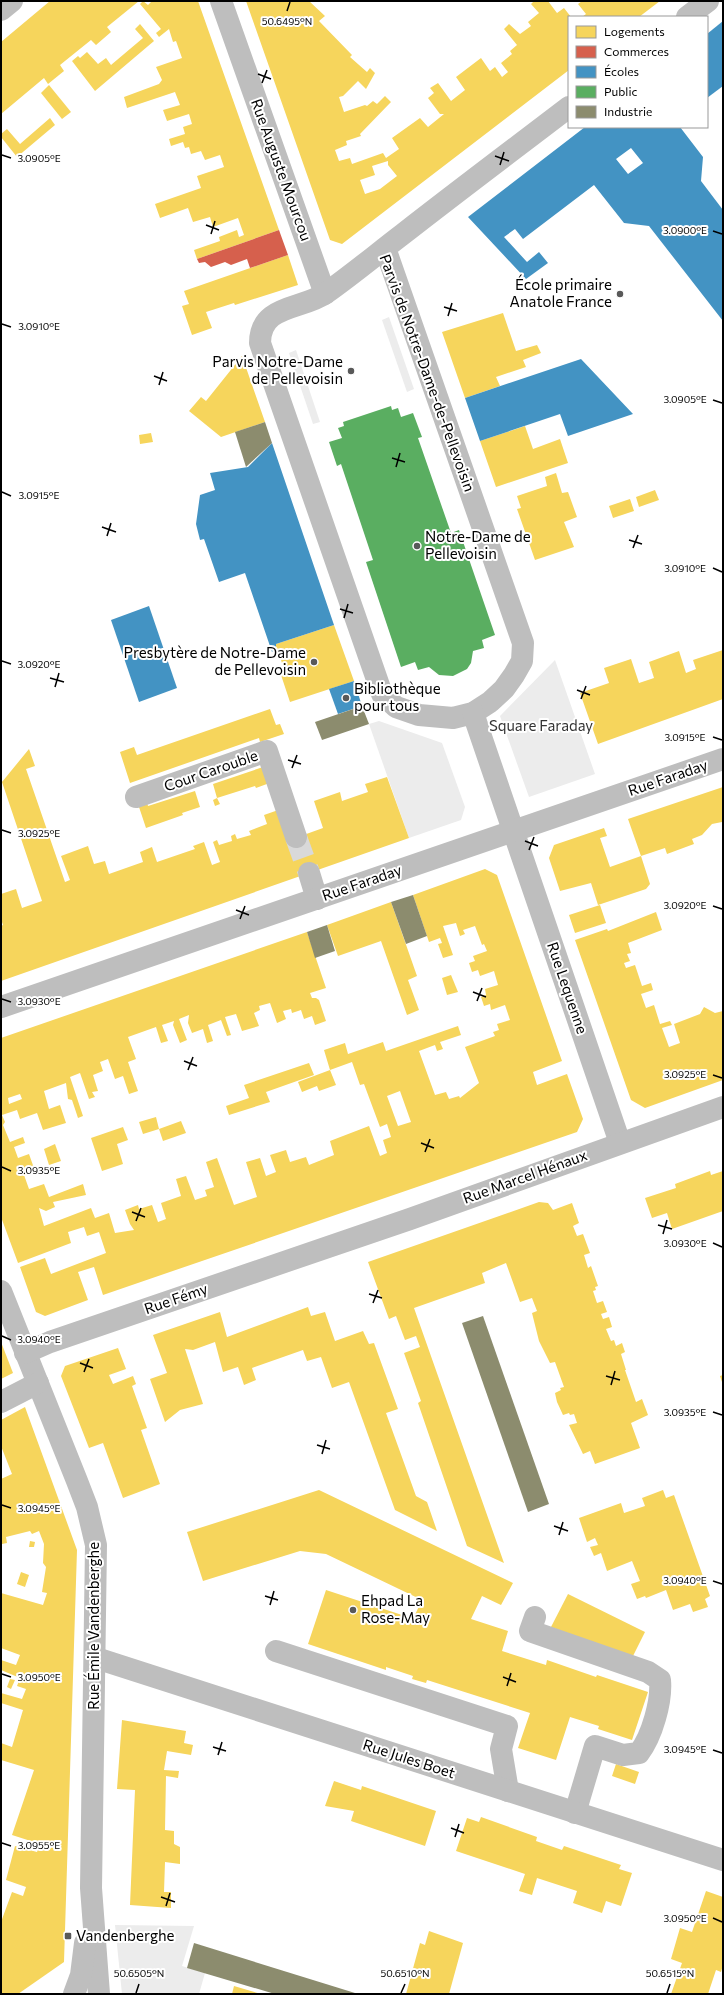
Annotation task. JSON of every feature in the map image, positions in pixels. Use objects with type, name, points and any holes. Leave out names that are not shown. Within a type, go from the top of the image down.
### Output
[{"type":"street","points":[[1,10],[12,1]]},
{"type":"street","name":"Rue Auguste Mourcou","points":[[221,1],[325,294]]},
{"type":"street","points":[[688,16],[708,1]]},
{"type":"street","points":[[385,248],[568,108]]},
{"type":"street","name":"Parvis de Notre-Dame-de-Pellevoisin","points":[[385,248],[523,644],[522,661],[508,684],[490,702],[472,713],[453,718],[419,715],[396,707],[382,694],[260,343],[260,334],[264,323],[271,316],[325,294],[385,248]]},
{"type":"street","points":[[472,713],[514,832]]},
{"type":"street","name":"Cour Carouble","points":[[136,796],[267,751],[296,838]]},
{"type":"street","name":"Rue Faraday","points":[[1,1007],[723,759]]},
{"type":"street","name":"Rue Lequenne","points":[[514,832],[620,1143]]},
{"type":"street","points":[[308,873],[317,899]]},
{"type":"street","name":"Rue Marcel Hénaux","points":[[327,1248],[620,1143],[723,1108]]},
{"type":"street","name":"Rue Fémy","points":[[26,1353],[50,1342],[327,1248]]},
{"type":"street","name":"Rue Émile Vandenberghe","points":[[1,1291],[77,1481],[93,1526],[96,1545],[96,1658],[91,1888],[81,1975],[74,1994]]},
{"type":"street","points":[[1,1402],[38,1383]]},
{"type":"street","points":[[535,1617],[530,1632],[648,1672],[660,1680],[661,1693],[646,1743],[639,1753],[623,1755],[594,1746],[575,1812]]},
{"type":"street","points":[[276,1651],[507,1726],[501,1749],[508,1791]]},
{"type":"street","name":"Rue Jules Boet","points":[[96,1658],[723,1860]]},
{"type":"street","name":"Rue Émile Vandenberghe","points":[[91,1888],[99,1994]]},
{"type":"green space","points":[[389,317],[414,389],[407,392],[382,320]]},
{"type":"green space","points":[[296,350],[320,422],[313,424],[289,353]]},
{"type":"green space","name":"Square Faraday","points":[[555,660],[595,774],[529,797],[500,716]]},
{"type":"green space","points":[[379,721],[442,743],[465,807],[461,820],[409,838],[369,724]]},
{"type":"green space","points":[[115,1925],[194,1926],[182,1966],[205,1973],[199,1994],[122,1994]]},
{"type":"building: Logements","points":[[50,1],[139,1],[107,27],[111,32],[96,45],[91,40],[60,65],[64,71],[48,84],[44,78],[1,114],[1,42]]},
{"type":"building: Logements","points":[[143,1],[148,5],[152,1],[198,1],[279,230],[197,259],[194,250],[220,241],[219,237],[237,230],[239,237],[244,235],[238,218],[213,227],[210,217],[193,222],[188,208],[160,218],[155,204],[201,188],[197,176],[224,167],[220,155],[205,160],[201,151],[191,154],[189,147],[185,148],[183,142],[171,146],[169,139],[185,134],[183,127],[192,124],[189,114],[167,121],[163,110],[180,105],[175,92],[127,108],[124,97],[159,84],[162,80],[156,67],[182,58],[176,41],[173,42],[169,29],[159,37],[156,33],[161,29],[140,4]]},
{"type":"building: Logements","points":[[246,1],[309,1],[325,16],[319,21],[352,55],[350,57],[367,72],[370,68],[375,73],[366,89],[358,81],[343,96],[339,97],[344,112],[365,105],[367,106],[373,101],[377,104],[385,96],[391,102],[360,134],[361,136],[346,141],[347,145],[335,150],[339,161],[350,158],[352,164],[383,153],[386,158],[399,149],[392,138],[420,118],[428,127],[444,114],[440,114],[428,98],[434,93],[430,88],[438,83],[451,101],[465,90],[456,77],[481,58],[490,71],[495,67],[502,77],[508,72],[501,63],[512,54],[510,51],[517,45],[504,29],[509,24],[520,34],[531,26],[528,22],[539,13],[531,4],[534,1],[548,1],[557,13],[564,8],[570,16],[568,16],[568,71],[342,244],[330,240]],"holes":[[[388,161],[388,165],[397,176],[380,189],[365,194],[360,180],[375,175],[372,166]]]},
{"type":"building: Logements","points":[[582,1],[660,1],[640,16],[583,16],[586,14],[578,4]]},
{"type":"building: Logements","points":[[140,24],[154,41],[95,91],[72,61],[78,56],[80,58],[87,52],[98,64],[106,58],[111,65],[143,38],[135,29]]},
{"type":"building: Logements","points":[[49,85],[71,112],[62,119],[41,93]]},
{"type":"building: Logements","points":[[50,118],[55,125],[17,157],[1,137],[1,134],[7,129],[20,144]]},
{"type":"building: Logements","points":[[288,255],[298,285],[235,305],[234,303],[206,312],[212,328],[192,335],[182,306],[189,304],[184,291]]},
{"type":"building: Logements","points":[[503,313],[516,351],[537,345],[541,353],[523,360],[526,367],[496,377],[500,386],[465,398],[442,332]]},
{"type":"building: Logements","points":[[242,356],[265,422],[221,437],[189,411],[201,397],[206,401]]},
{"type":"building: Logements","points":[[525,426],[533,449],[560,439],[568,463],[496,487],[480,441]]},
{"type":"building: Logements","points":[[151,433],[153,442],[140,444],[139,435]]},
{"type":"building: Logements","points":[[556,473],[562,493],[568,492],[577,517],[564,522],[574,547],[535,560],[517,509],[521,508],[517,496],[547,486],[545,477]]},
{"type":"building: Logements","points":[[655,490],[659,500],[639,507],[636,497]]},
{"type":"building: Logements","points":[[630,499],[634,511],[613,518],[609,506]]},
{"type":"building: Logements","name":"Presbytère de Notre-Dame de Pellevoisin","points":[[334,625],[354,681],[290,702],[280,672],[284,670],[279,653],[274,654],[273,648],[276,647],[276,644]]},
{"type":"building: Logements","points":[[723,650],[723,699],[598,744],[580,693],[609,683],[604,668],[631,659],[639,683],[654,678],[649,662],[679,651],[686,673],[696,669],[693,660]]},
{"type":"building: Logements","points":[[270,709],[276,725],[280,724],[284,734],[260,742],[259,738],[130,783],[120,752],[134,747],[137,755]]},
{"type":"building: Logements","points":[[29,749],[35,766],[26,769],[65,882],[70,880],[61,856],[88,846],[94,864],[105,861],[109,874],[143,862],[140,852],[152,847],[157,862],[195,849],[193,846],[204,842],[212,865],[220,862],[213,842],[217,840],[219,845],[232,841],[231,836],[235,834],[237,839],[251,835],[249,831],[267,824],[264,815],[284,808],[298,837],[323,828],[314,801],[340,792],[342,801],[368,792],[365,784],[387,777],[409,838],[1,981],[1,926],[3,925],[1,919],[1,894],[16,889],[22,908],[42,901],[2,782]]},
{"type":"building: Logements","points":[[269,765],[275,781],[256,788],[255,786],[217,798],[213,784]]},
{"type":"building: Logements","points":[[723,787],[723,824],[722,822],[712,824],[702,835],[692,839],[694,844],[667,854],[665,848],[641,856],[628,819]]},
{"type":"building: Logements","points":[[195,791],[200,807],[182,813],[183,815],[146,828],[137,801],[146,798],[148,806]]},
{"type":"building: Logements","points":[[217,798],[220,804],[215,806],[213,800]]},
{"type":"building: Logements","points":[[604,828],[607,836],[600,838],[610,867],[641,856],[650,884],[646,889],[598,905],[591,883],[560,891],[549,858],[554,845]]},
{"type":"building: Logements","points":[[485,869],[497,875],[562,1061],[533,1072],[537,1085],[567,1074],[583,1119],[577,1132],[103,1295],[94,1267],[78,1272],[88,1300],[45,1316],[36,1312],[20,1267],[45,1258],[51,1274],[106,1253],[99,1232],[87,1236],[84,1227],[68,1232],[71,1243],[18,1263],[1,1217],[1,1038],[307,932],[326,988],[310,993],[312,998],[319,1000],[326,1021],[315,1025],[312,1016],[304,1019],[301,1010],[292,1013],[291,1009],[283,1011],[286,1019],[277,1023],[270,1003],[259,1006],[260,1010],[254,1013],[259,1026],[242,1031],[236,1014],[225,1017],[231,1035],[227,1036],[221,1020],[208,1025],[213,1041],[207,1043],[203,1029],[192,1033],[188,1023],[189,1015],[179,1019],[187,1040],[180,1043],[173,1025],[174,1021],[162,1025],[168,1041],[161,1043],[156,1027],[128,1037],[136,1059],[128,1062],[138,1091],[129,1094],[123,1076],[115,1079],[108,1059],[100,1062],[103,1071],[93,1075],[98,1091],[92,1092],[95,1097],[89,1099],[80,1073],[70,1077],[83,1116],[78,1118],[72,1100],[68,1099],[66,1083],[44,1091],[49,1109],[60,1105],[66,1123],[43,1130],[37,1113],[20,1119],[17,1110],[2,1115],[5,1122],[3,1125],[10,1142],[23,1137],[25,1143],[14,1147],[18,1158],[29,1154],[35,1171],[24,1175],[29,1189],[44,1184],[49,1197],[83,1184],[86,1195],[53,1202],[55,1207],[46,1211],[39,1208],[44,1226],[91,1208],[95,1218],[109,1213],[115,1233],[134,1230],[125,1210],[138,1205],[139,1209],[152,1205],[158,1222],[166,1219],[161,1203],[181,1196],[176,1179],[186,1176],[195,1200],[207,1196],[205,1190],[214,1187],[206,1162],[217,1158],[234,1205],[257,1197],[246,1162],[260,1158],[266,1176],[276,1172],[270,1155],[286,1150],[290,1162],[306,1157],[309,1165],[334,1155],[330,1141],[369,1126],[380,1156],[387,1153],[383,1140],[391,1137],[387,1124],[380,1127],[364,1084],[360,1085],[352,1062],[330,1070],[324,1050],[345,1043],[348,1054],[383,1042],[386,1051],[458,1026],[461,1035],[440,1042],[443,1049],[437,1051],[435,1045],[419,1051],[435,1095],[446,1092],[449,1099],[459,1096],[460,1098],[479,1083],[465,1047],[495,1036],[493,1032],[499,1030],[497,1024],[510,1020],[505,1005],[491,1010],[490,1004],[484,1006],[481,997],[486,995],[485,989],[498,985],[494,971],[480,976],[478,970],[472,972],[469,963],[475,961],[473,956],[487,951],[484,944],[482,945],[475,926],[463,930],[465,934],[460,936],[456,923],[443,926],[453,955],[443,958],[438,944],[442,943],[440,938],[429,942],[413,895]],"holes":[[[400,1091],[411,1122],[398,1126],[387,1096]],[[20,1094],[22,1099],[9,1104],[8,1098]]]},
{"type":"building: Logements","points":[[391,902],[417,976],[408,980],[419,1010],[407,1015],[381,941],[338,956],[327,925]]},
{"type":"building: Logements","points":[[600,905],[606,923],[575,933],[569,915]]},
{"type":"building: Logements","points":[[656,912],[662,930],[628,943],[631,953],[627,954],[630,961],[624,963],[626,968],[635,965],[642,986],[651,983],[653,990],[641,994],[646,1008],[654,1005],[660,1024],[670,1021],[672,1025],[662,1028],[669,1047],[680,1043],[674,1024],[700,1014],[704,1007],[715,1013],[723,1011],[723,1080],[645,1108],[631,1100],[575,940],[607,929],[608,931]]},
{"type":"building: Logements","points":[[451,975],[458,992],[447,995],[442,978]]},
{"type":"building: Logements","points":[[309,1063],[314,1075],[266,1092],[270,1102],[229,1115],[226,1106],[249,1098],[244,1085]]},
{"type":"building: Logements","points":[[330,1070],[336,1085],[319,1091],[317,1086],[302,1092],[298,1082]]},
{"type":"building: Logements","points":[[156,1117],[159,1129],[143,1134],[139,1122]]},
{"type":"building: Logements","points":[[181,1121],[186,1133],[163,1141],[159,1129]]},
{"type":"building: Logements","points":[[123,1127],[128,1140],[117,1144],[123,1164],[102,1171],[91,1138]]},
{"type":"building: Logements","points":[[55,1144],[61,1161],[49,1165],[44,1149]]},
{"type":"building: Logements","points":[[710,1171],[711,1175],[723,1171],[723,1211],[672,1229],[667,1213],[652,1218],[645,1198],[676,1188],[675,1184]]},
{"type":"building: Logements","points":[[539,1202],[548,1203],[553,1210],[572,1203],[579,1223],[573,1226],[577,1236],[583,1234],[590,1253],[584,1255],[588,1268],[591,1266],[598,1286],[595,1287],[596,1290],[593,1291],[597,1303],[603,1301],[607,1312],[601,1314],[603,1319],[609,1317],[612,1327],[606,1329],[611,1341],[614,1340],[616,1346],[622,1343],[625,1352],[621,1354],[636,1402],[642,1399],[648,1415],[631,1423],[640,1448],[595,1464],[590,1451],[583,1454],[569,1425],[577,1423],[574,1414],[570,1415],[569,1413],[563,1415],[557,1402],[555,1393],[561,1390],[560,1388],[564,1387],[555,1362],[550,1363],[539,1341],[532,1313],[537,1311],[532,1298],[520,1302],[506,1263],[482,1273],[485,1283],[414,1308],[504,1563],[467,1546],[418,1403],[421,1401],[404,1353],[420,1347],[416,1336],[405,1340],[396,1316],[389,1319],[368,1262]]},
{"type":"building: Logements","points":[[308,1307],[311,1316],[325,1312],[335,1341],[363,1331],[369,1344],[374,1343],[398,1409],[386,1413],[416,1496],[427,1502],[437,1531],[395,1510],[349,1382],[332,1388],[321,1357],[307,1361],[303,1350],[252,1368],[256,1380],[244,1385],[238,1367],[223,1372],[215,1342],[193,1350],[185,1349],[203,1404],[180,1410],[165,1422],[150,1379],[167,1373],[153,1335],[220,1312],[227,1337]]},
{"type":"building: Logements","points":[[1,1342],[13,1373],[1,1379]]},
{"type":"building: Logements","points":[[118,1348],[126,1369],[109,1375],[113,1384],[133,1376],[136,1384],[132,1386],[147,1428],[141,1430],[160,1484],[123,1498],[103,1443],[89,1448],[61,1376],[65,1366]]},
{"type":"building: Logements","points":[[723,1375],[723,1385],[720,1376]]},
{"type":"building: Logements","points":[[25,1407],[77,1550],[64,1962],[18,1994],[1,1994],[1,1922],[12,1892],[23,1896],[26,1887],[6,1880],[15,1846],[37,1852],[40,1844],[12,1835],[34,1770],[1,1760],[1,1743],[12,1747],[23,1710],[1,1703],[1,1693],[22,1699],[26,1689],[17,1686],[20,1678],[1,1670],[1,1660],[16,1665],[20,1655],[1,1648],[1,1593],[43,1605],[47,1593],[42,1592],[46,1567],[43,1563],[44,1544],[39,1531],[32,1534],[30,1531],[6,1537],[7,1543],[2,1544],[1,1539],[1,1479],[12,1474],[1,1446],[1,1420]]},
{"type":"building: Logements","name":"Ehpad La Rose-May","points":[[319,1490],[513,1583],[501,1605],[482,1596],[471,1619],[508,1631],[502,1651],[546,1665],[547,1660],[596,1677],[597,1675],[648,1692],[632,1740],[598,1729],[599,1726],[570,1717],[556,1760],[518,1748],[530,1713],[427,1680],[426,1683],[412,1679],[413,1676],[386,1667],[386,1670],[308,1644],[326,1590],[402,1615],[401,1617],[412,1621],[422,1600],[326,1554],[300,1551],[203,1581],[187,1532]]},
{"type":"building: Logements","points":[[663,1490],[666,1498],[674,1495],[710,1596],[705,1599],[708,1607],[693,1612],[690,1604],[673,1610],[666,1590],[646,1598],[645,1596],[637,1599],[631,1584],[640,1581],[632,1561],[607,1571],[601,1553],[594,1556],[590,1547],[598,1545],[595,1538],[587,1542],[579,1518],[621,1503],[624,1513],[645,1506],[642,1498]]},
{"type":"building: Logements","points":[[30,1541],[35,1542],[34,1547],[29,1547]]},
{"type":"building: Logements","points":[[21,1572],[29,1575],[25,1587],[17,1584]]},
{"type":"building: Logements","points":[[568,1594],[645,1632],[632,1658],[551,1627]]},
{"type":"building: Logements","points":[[10,1679],[15,1680],[11,1689],[7,1687]]},
{"type":"building: Logements","points":[[122,1720],[186,1731],[184,1743],[193,1745],[191,1755],[167,1751],[164,1770],[179,1771],[178,1778],[166,1776],[165,1830],[174,1831],[174,1844],[180,1847],[180,1864],[165,1862],[164,1892],[171,1892],[171,1908],[130,1905],[135,1790],[117,1789]]},
{"type":"building: Logements","points":[[616,1764],[639,1772],[635,1784],[612,1776]]},
{"type":"building: Logements","points":[[334,1781],[361,1790],[362,1786],[436,1811],[425,1846],[351,1821],[354,1811],[325,1806]]},
{"type":"building: Logements","points":[[481,1817],[537,1837],[536,1841],[562,1850],[564,1846],[621,1865],[619,1869],[632,1873],[621,1906],[606,1901],[602,1913],[573,1903],[577,1891],[537,1878],[532,1895],[519,1891],[525,1874],[456,1851],[467,1818],[479,1822]]},
{"type":"building: Logements","points":[[706,1891],[723,1897],[723,1965],[721,1972],[716,1970],[708,1994],[671,1994],[682,1963],[671,1959],[680,1928],[692,1932]]},
{"type":"building: Logements","points":[[429,1931],[463,1943],[449,1994],[406,1994],[420,1943],[425,1945]]},
{"type":"building: Logements","points":[[234,1986],[261,1994],[232,1994]]},
{"type":"building: Commerces","points":[[279,230],[288,255],[250,268],[247,259],[231,265],[225,262],[211,267],[205,262],[199,263],[197,259]]},
{"type":"building: Écoles","points":[[723,21],[723,86],[708,97],[708,33]]},
{"type":"building: Écoles","points":[[584,128],[681,128],[703,157],[701,181],[723,210],[723,321],[649,226],[624,223],[594,185],[523,239],[515,229],[504,237],[527,262],[539,252],[548,263],[526,279],[468,217]],"holes":[[[631,148],[643,163],[628,174],[616,159]]]},
{"type":"building: Écoles","points":[[581,359],[633,414],[568,436],[560,414],[480,441],[465,398]]},
{"type":"building: Écoles","points":[[272,443],[334,625],[276,644],[276,647],[273,648],[272,652],[245,573],[219,582],[204,539],[200,540],[196,524],[200,495],[215,490],[210,473],[248,467]]},
{"type":"building: Écoles","points":[[149,606],[177,688],[139,702],[111,620]]},
{"type":"building: Écoles","name":"Bibliothèque pour tous","points":[[354,681],[362,706],[338,714],[329,689]]},
{"type":"building: Public","name":"Notre-Dame de Pellevoisin","points":[[391,406],[392,410],[398,408],[401,417],[413,413],[422,437],[418,438],[451,533],[459,530],[495,635],[482,640],[484,648],[473,651],[471,663],[467,669],[453,676],[439,675],[429,667],[418,670],[415,662],[401,667],[366,562],[373,560],[341,464],[337,466],[329,442],[342,438],[338,428],[344,426],[343,422]]},
{"type":"building: Industrie","points":[[265,422],[272,443],[246,467],[235,432]]},
{"type":"building: Industrie","points":[[362,706],[369,724],[322,740],[315,722]]},
{"type":"building: Industrie","points":[[413,895],[427,936],[406,944],[391,902]]},
{"type":"building: Industrie","points":[[327,925],[335,951],[315,958],[307,932]]},
{"type":"building: Industrie","points":[[483,1316],[549,1504],[528,1512],[462,1323]]},
{"type":"building: Industrie","points":[[194,1943],[355,1994],[275,1994],[187,1968]]},
{"type":"tunnel","points":[[296,837],[309,873]]},
{"type":"place","name":"École primaire Anatole France","points":[[620,294]]},
{"type":"place","name":"Parvis Notre-Dame de Pellevoisin","points":[[351,371]]},
{"type":"place","name":"Notre-Dame de Pellevoisin","points":[[417,546]]},
{"type":"place","name":"Presbytère de Notre-Dame de Pellevoisin","points":[[314,662]]},
{"type":"place","name":"Bibliothèque pour tous","points":[[346,698]]},
{"type":"place","name":"Ehpad La Rose-May","points":[[353,1610]]},
{"type":"place","name":"Vandenberghe","points":[[68,1936]]}]
